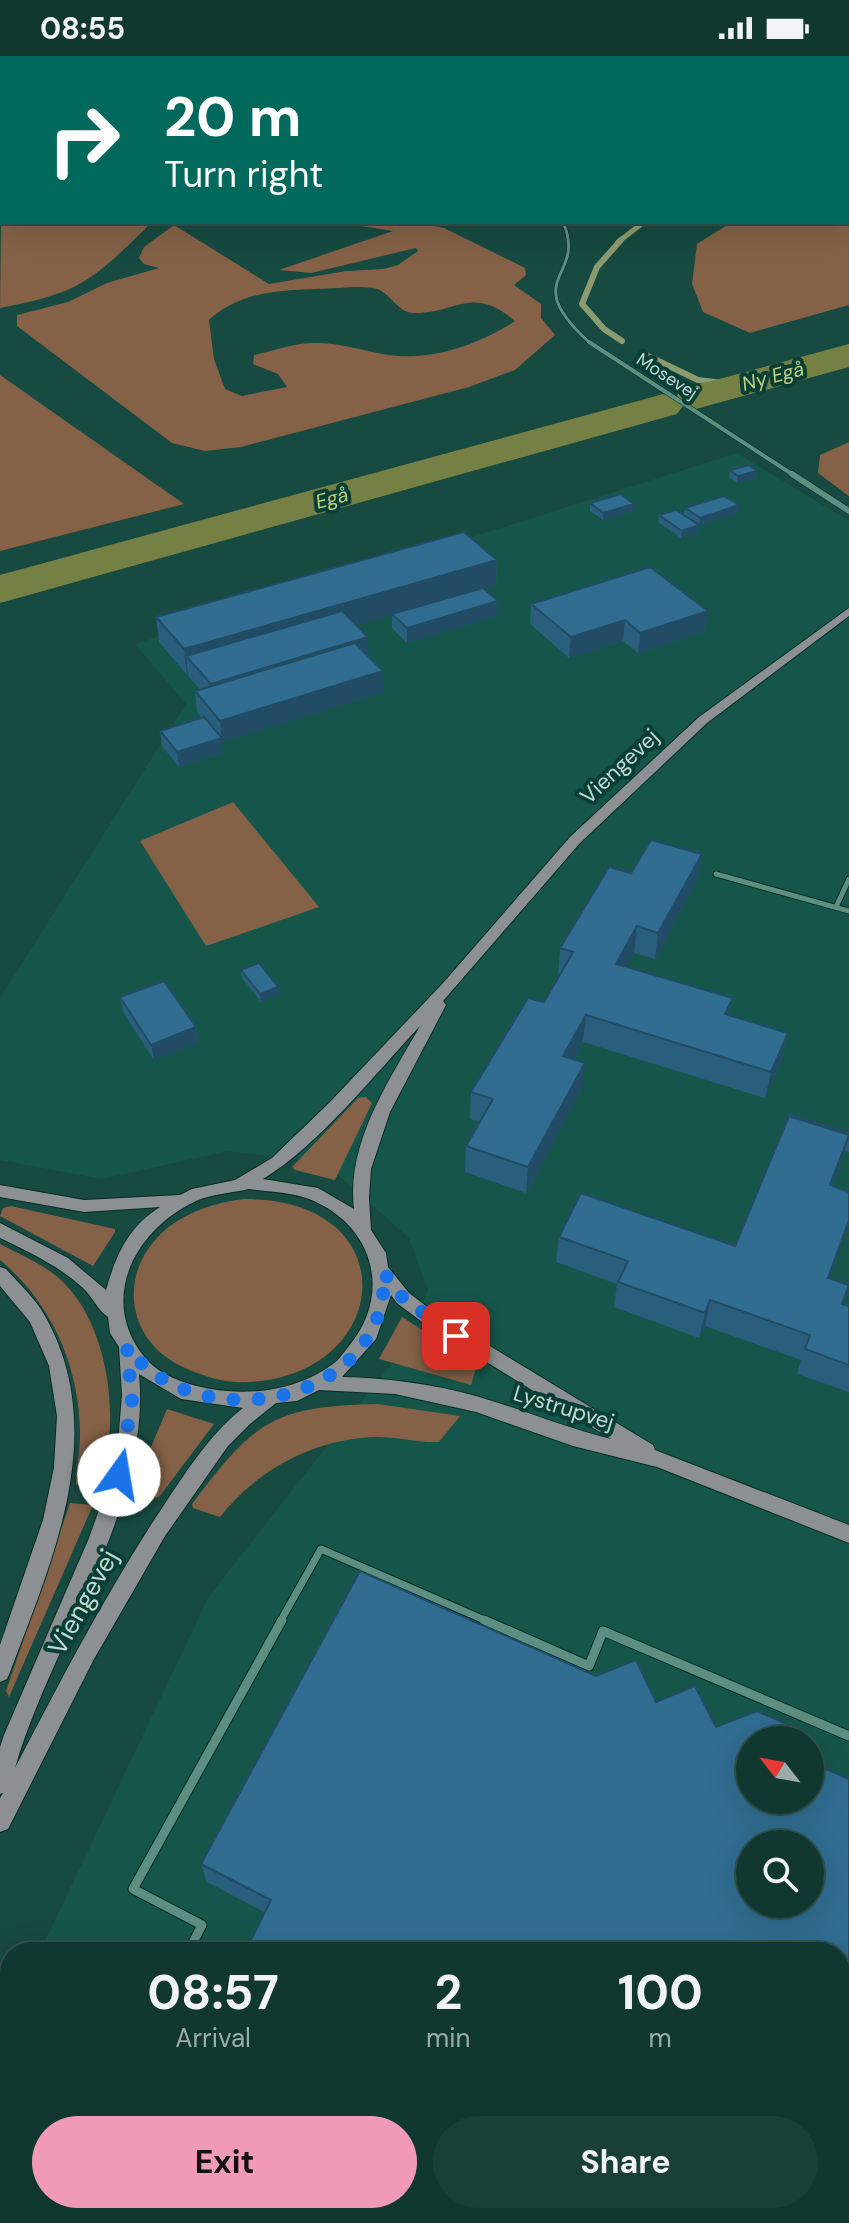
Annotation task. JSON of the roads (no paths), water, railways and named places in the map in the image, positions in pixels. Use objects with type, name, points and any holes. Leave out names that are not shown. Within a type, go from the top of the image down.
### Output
[{"type":"street","name":"Mosevej","points":[[589,342],[849,511]]},
{"type":"street","name":"Viengevej","points":[[241,1184],[268,1170],[309,1134],[449,986],[564,851],[649,770],[703,720],[849,611]]},
{"type":"street","name":"Viengevej","points":[[364,1229],[360,1184],[366,1155],[393,1090],[449,986]]},
{"type":"street","points":[[0,1191],[101,1206],[154,1203],[241,1184],[283,1185],[309,1191],[338,1205],[364,1229],[379,1254],[384,1273],[381,1309],[370,1333],[345,1365],[314,1385],[276,1397],[222,1400],[185,1391],[142,1366],[127,1347],[95,1287],[0,1230]]},
{"type":"street","points":[[113,1316],[113,1283],[126,1251],[155,1217],[189,1196]]},
{"type":"street","name":"Lystrupvej","points":[[384,1273],[403,1298],[447,1330],[658,1459]]},
{"type":"street","points":[[0,1274],[24,1301],[50,1344],[60,1371],[68,1424],[65,1476],[55,1514],[0,1672]]},
{"type":"street","name":"Viengevej","points":[[0,1783],[20,1719],[119,1475],[132,1402],[127,1347]]},
{"type":"street","name":"Lystrupvej","points":[[314,1385],[351,1382],[421,1391],[476,1404],[573,1438],[658,1459],[849,1534]]},
{"type":"street","name":"Viengevej","points":[[0,1821],[89,1645],[143,1552],[234,1426],[276,1397]]},
{"type":"lane","name":"Mosevej","points":[[564,224],[572,238],[571,252],[556,278],[552,295],[556,310],[570,328],[589,342]]},
{"type":"lane","points":[[716,874],[849,911]]},
{"type":"lane","points":[[836,907],[849,879]]},
{"type":"lane","points":[[193,1942],[202,1925],[133,1889],[321,1549],[589,1666],[603,1631],[849,1736]]},
{"type":"waterway","points":[[618,242],[641,224]]},
{"type":"waterway","points":[[621,240],[597,267],[582,304],[604,329],[622,341]]},
{"type":"waterway","points":[[644,354],[698,380],[740,385]]},
{"type":"waterway","name":"Ny Egå","points":[[696,397],[849,355]]},
{"type":"waterway","name":"Egå","points":[[0,589],[663,406]]}]
